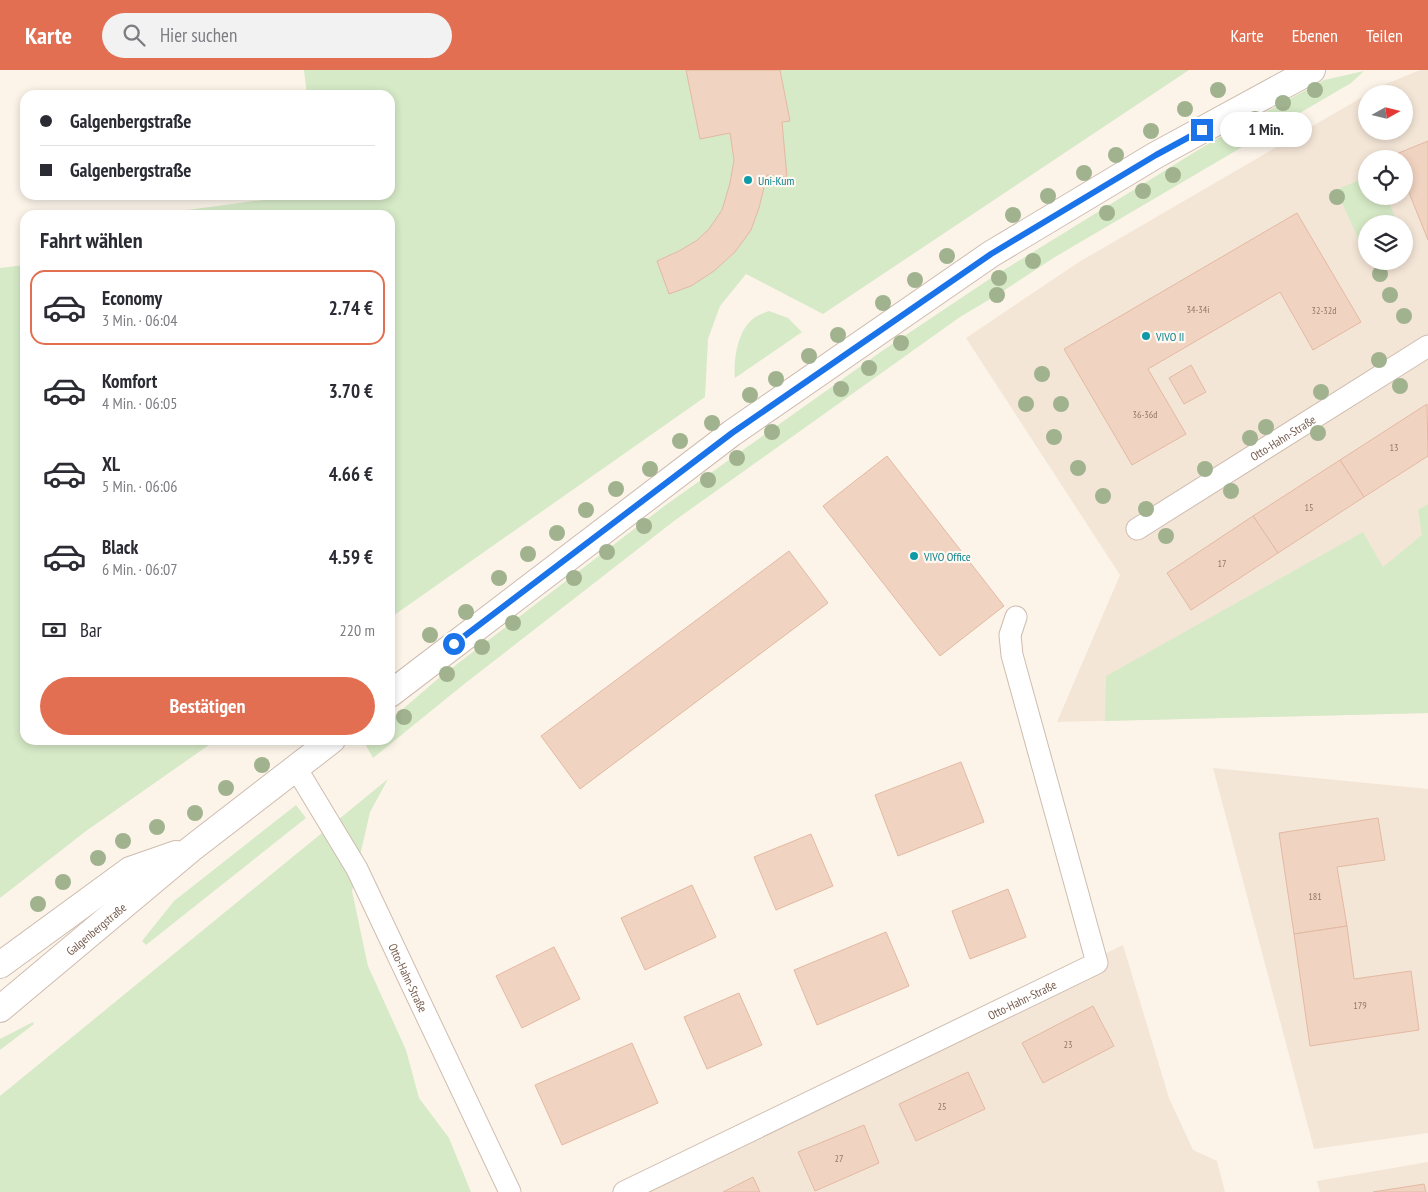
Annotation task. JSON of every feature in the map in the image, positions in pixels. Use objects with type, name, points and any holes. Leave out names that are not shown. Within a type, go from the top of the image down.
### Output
[{"type":"street","points":[[395,690],[732,433],[991,254],[1156,155],[1312,70]]},
{"type":"street","name":"Otto-Hahn-Straße","points":[[1137,529],[1428,346]]},
{"type":"street","name":"Otto-Hahn-Straße","points":[[624,1192],[1097,963],[1012,655],[1010,635],[1016,617]]},
{"type":"street","name":"Galgenbergstraße","points":[[0,1009],[191,849],[326,745]]},
{"type":"street","name":"Otto-Hahn-Straße","points":[[296,768],[357,869],[510,1192]]},
{"type":"street","name":"Galgenbergstraße","points":[[0,965],[130,870],[191,849]]},
{"type":"shaded area","points":[[1420,70],[1428,70],[1428,713],[1057,722],[1120,575],[966,338],[1079,262],[1358,100],[1358,140],[1413,140],[1413,85],[1384,85]]},
{"type":"shaded area","points":[[1213,768],[1428,789],[1428,1133],[1314,1149]]},
{"type":"shaded area","points":[[1123,945],[1169,1098],[1193,1150],[1217,1161],[1225,1192],[611,1192]]},
{"type":"shaded area","points":[[1428,1162],[1428,1192],[1320,1192],[1317,1181]]},
{"type":"green space","points":[[304,70],[1189,70],[823,314],[746,274],[720,306],[708,339],[705,397],[395,614],[395,210],[188,210],[262,200],[395,200],[395,90],[306,90]]},
{"type":"green space","points":[[1364,71],[1351,83],[1055,257],[960,317],[674,521],[395,740],[395,716],[440,677],[663,507],[882,351],[991,278],[1211,142],[1324,80]]},
{"type":"green space","points":[[1358,180],[1358,205],[1390,205],[1394,215],[1358,215],[1358,238],[1336,190]]},
{"type":"green space","points":[[20,266],[20,745],[209,745],[86,831],[0,898],[0,268]]},
{"type":"green space","points":[[769,311],[788,318],[802,332],[735,378],[736,354],[744,329],[754,318]]},
{"type":"green space","points":[[1428,504],[1428,713],[1105,721],[1106,676],[1363,532],[1383,567],[1422,535],[1418,510]]},
{"type":"green space","points":[[366,745],[389,745],[373,758]]},
{"type":"green space","points":[[388,779],[370,812],[352,891],[368,966],[406,1050],[419,1098],[449,1138],[471,1192],[0,1192],[0,1096]]},
{"type":"green space","points":[[296,805],[306,818],[146,945],[142,941],[174,901]]},
{"type":"green space","points":[[33,1022],[34,1024],[0,1050],[0,1039]]},
{"type":"building","name":"Uni-Kum","points":[[686,70],[780,70],[790,121],[782,122],[787,177],[767,175],[759,208],[751,230],[735,252],[714,271],[691,286],[669,294],[657,261],[696,241],[709,229],[722,210],[734,160],[730,133],[700,139]]},
{"type":"building","points":[[1428,141],[1428,240],[1413,202],[1413,150],[1406,150]]},
{"type":"building","name":"VIVO II","points":[[1297,213],[1361,322],[1313,350],[1280,292],[1148,369],[1186,434],[1132,465],[1064,349]]},
{"type":"building","points":[[1191,365],[1206,392],[1184,404],[1169,378]]},
{"type":"building","points":[[1427,404],[1428,456],[1364,497],[1340,460]]},
{"type":"building","name":"VIVO Office","points":[[887,456],[1004,606],[940,656],[823,506]]},
{"type":"building","points":[[1340,460],[1364,497],[1278,553],[1253,516]]},
{"type":"building","points":[[1253,516],[1278,553],[1191,610],[1167,573]]},
{"type":"building","points":[[789,551],[828,603],[580,789],[541,736]]},
{"type":"building","points":[[961,762],[984,822],[898,856],[875,795]]},
{"type":"building","points":[[1378,818],[1385,860],[1337,867],[1347,926],[1294,934],[1279,833]]},
{"type":"building","points":[[811,834],[833,886],[776,910],[754,857]]},
{"type":"building","points":[[692,885],[716,937],[645,970],[621,918]]},
{"type":"building","points":[[1008,889],[1026,937],[970,959],[952,911]]},
{"type":"building","points":[[1347,926],[1354,979],[1411,971],[1419,1030],[1310,1046],[1294,934]]},
{"type":"building","points":[[886,932],[909,986],[817,1025],[794,970]]},
{"type":"building","points":[[554,947],[580,999],[522,1028],[496,976]]},
{"type":"building","points":[[739,993],[762,1045],[707,1069],[684,1017]]},
{"type":"building","points":[[1093,1006],[1114,1046],[1043,1083],[1022,1043]]},
{"type":"building","points":[[632,1043],[658,1103],[562,1145],[535,1085]]},
{"type":"building","points":[[968,1072],[985,1109],[916,1141],[899,1104]]},
{"type":"building","points":[[864,1125],[879,1163],[815,1191],[798,1152]]},
{"type":"building","points":[[753,1177],[760,1192],[723,1192]]},
{"type":"building","points":[[1424,1184],[1426,1192],[1373,1192]]},
{"type":"place","name":"Uni-Kum","points":[[748,180]]},
{"type":"place","name":"VIVO II","points":[[1146,336]]},
{"type":"place","name":"VIVO Office","points":[[914,556]]},
{"type":"route","points":[[454,644],[732,433],[991,254],[1156,155],[1202,130]]}]
